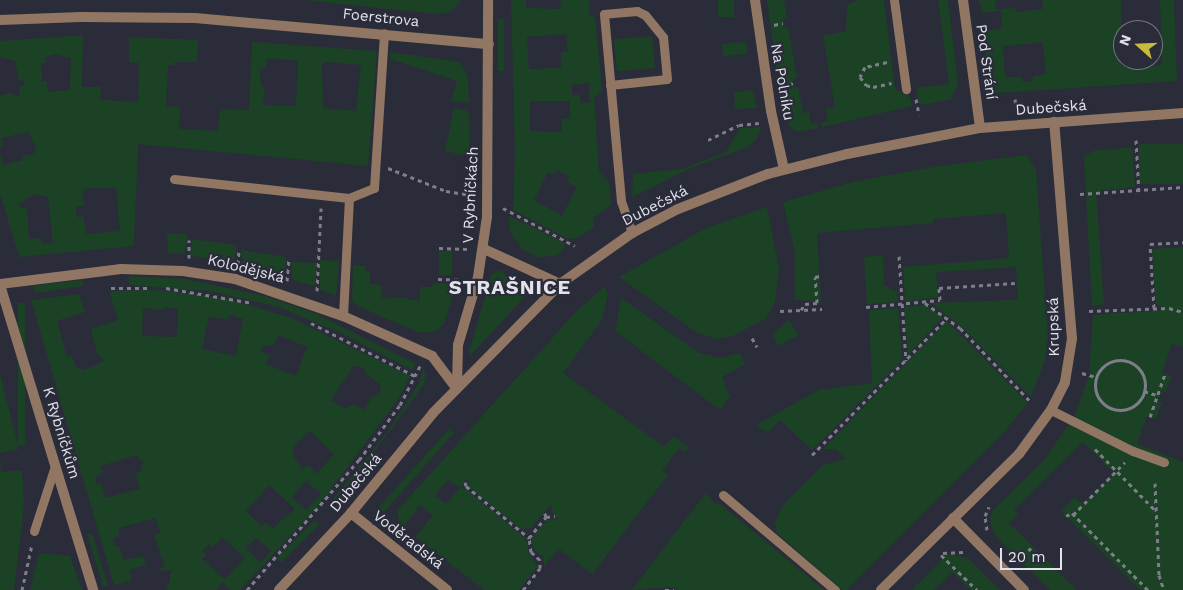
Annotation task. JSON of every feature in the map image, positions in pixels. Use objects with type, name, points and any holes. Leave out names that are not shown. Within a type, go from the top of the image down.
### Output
[{"type":"street","name":"V Rybníčkách","points":[[457,389],[458,345],[484,249],[489,201],[488,0]]},
{"type":"street","name":"Na Polníku","points":[[754,0],[771,112],[784,169]]},
{"type":"street","name":"Pod Strání","points":[[962,0],[980,128]]},
{"type":"street","name":"Foerstrova","points":[[0,20],[81,17],[195,18],[384,32],[489,44]]},
{"type":"street","name":"Dubečská","points":[[279,590],[351,513],[414,435],[560,284],[632,233],[678,209],[784,169],[905,141],[980,128],[1183,113]]},
{"type":"street","name":"Krupská","points":[[881,590],[1019,454],[1052,410],[1066,382],[1072,338],[1054,122]]},
{"type":"street","points":[[484,249],[560,284]]},
{"type":"street","name":"Kolodějská","points":[[0,284],[103,270],[183,271],[260,286],[342,316],[432,356],[457,389]]},
{"type":"street","name":"K Rybníčkům","points":[[0,284],[93,590]]},
{"type":"street","name":"Voděradská","points":[[351,513],[447,590]]},
{"type":"street","points":[[953,518],[1024,590]]},
{"type":"lane","points":[[894,0],[905,85]]},
{"type":"lane","points":[[610,85],[667,79],[663,37],[645,15],[637,11],[604,14],[610,85],[621,201],[632,233]]},
{"type":"lane","points":[[174,179],[349,198],[374,188],[384,32]]},
{"type":"lane","points":[[342,316],[349,198]]},
{"type":"lane","points":[[1052,410],[1133,451],[1164,462]]},
{"type":"lane","points":[[34,531],[55,466]]},
{"type":"lane","points":[[723,495],[835,590]]},
{"type":"path","points":[[902,60],[870,65],[861,71],[860,77],[866,85],[905,85]]},
{"type":"path","points":[[1015,99],[1016,108]]},
{"type":"path","points":[[708,140],[739,125],[763,122]]},
{"type":"path","points":[[1136,140],[1139,194]]},
{"type":"path","points":[[398,171],[446,191],[476,196]]},
{"type":"path","points":[[1080,194],[1183,187]]},
{"type":"path","points":[[499,205],[575,246]]},
{"type":"path","points":[[317,291],[321,218]]},
{"type":"path","points":[[189,240],[189,259]]},
{"type":"path","points":[[1154,308],[1150,244],[1183,242]]},
{"type":"path","points":[[439,248],[467,249]]},
{"type":"path","points":[[238,267],[240,250]]},
{"type":"path","points":[[899,256],[906,361]]},
{"type":"path","points":[[287,280],[288,260]]},
{"type":"path","points":[[800,310],[805,304],[817,303],[815,277],[820,276]]},
{"type":"path","points":[[438,279],[461,280]]},
{"type":"path","points":[[866,307],[902,306],[940,300],[939,288],[1015,283]]},
{"type":"path","points":[[107,288],[154,288]]},
{"type":"path","points":[[162,288],[198,292],[258,305]]},
{"type":"path","points":[[925,302],[947,318],[1029,400]]},
{"type":"path","points":[[1089,312],[1154,308],[1183,312]]},
{"type":"path","points":[[780,311],[822,309]]},
{"type":"path","points":[[812,455],[947,318]]},
{"type":"path","points":[[303,320],[415,376]]},
{"type":"path","points":[[752,338],[757,347]]},
{"type":"path","points":[[1113,360],[1130,362],[1142,373],[1144,391],[1129,408],[1114,409],[1100,400],[1095,385],[1096,377],[1100,370],[1113,360]]},
{"type":"path","points":[[247,590],[359,460],[400,405],[417,371]]},
{"type":"path","points":[[1150,417],[1159,396],[1165,374]]},
{"type":"path","points":[[1144,391],[1159,396]]},
{"type":"path","points":[[1066,516],[1074,515],[1133,451]]},
{"type":"path","points":[[1117,473],[1156,511]]},
{"type":"path","points":[[465,482],[466,486],[529,538],[531,552],[540,560],[540,568],[523,590]]},
{"type":"path","points":[[1155,483],[1159,575],[1164,590]]},
{"type":"path","points":[[544,511],[546,517]]},
{"type":"path","points":[[1074,515],[1148,590]]},
{"type":"path","points":[[529,538],[546,517],[555,516]]},
{"type":"path","points":[[22,590],[34,531]]},
{"type":"path","points":[[1016,563],[1033,546]]},
{"type":"path","points":[[941,554],[977,590]]},
{"type":"path","points":[[665,590],[674,590]]},
{"type":"green space","points":[[304,0],[460,0],[460,3],[450,12],[436,14]]},
{"type":"green space","points":[[511,0],[526,0],[526,8],[560,9],[561,0],[589,0],[589,16],[595,17],[602,91],[594,98],[599,172],[609,182],[611,205],[593,218],[594,227],[576,239],[566,238],[513,210],[515,151]],"holes":[[[566,34],[568,51],[561,52],[561,68],[529,69],[527,37]],[[589,83],[590,102],[580,103],[580,95],[572,95],[572,84]],[[530,101],[570,101],[570,118],[562,119],[562,132],[530,131]],[[557,170],[569,176],[567,182],[577,187],[562,216],[534,200],[548,172],[554,175]]]},
{"type":"green space","points":[[718,0],[734,0],[734,17],[718,17]]},
{"type":"green space","points":[[767,0],[784,0],[787,18],[783,19],[784,27],[788,27],[797,78],[793,79],[794,87],[798,87],[803,113],[809,112],[811,124],[817,123],[818,128],[798,132],[792,129],[783,112]]},
{"type":"green space","points":[[858,0],[884,0],[895,89],[910,97],[912,106],[822,127],[821,123],[828,121],[826,109],[835,107],[823,36],[846,31],[847,5]]},
{"type":"green space","points":[[938,0],[948,0],[958,85],[951,99],[922,105],[919,103],[916,88],[949,84]]},
{"type":"green space","points":[[979,0],[995,0],[996,9],[1015,8],[1016,12],[1043,9],[1042,0],[1121,0],[1121,20],[1113,20],[1113,70],[1163,70],[1163,20],[1161,20],[1160,0],[1174,0],[1177,81],[996,93],[991,88],[982,31],[1002,29],[1001,11],[983,13]],"holes":[[[1043,42],[1046,74],[1033,76],[1033,81],[1023,82],[1022,77],[1005,77],[1003,46]]]},
{"type":"green space","points":[[498,19],[504,19],[504,71],[498,71]]},
{"type":"green space","points":[[83,35],[82,87],[101,87],[100,100],[138,102],[139,63],[129,62],[129,37],[198,40],[197,62],[175,62],[174,65],[168,65],[166,106],[180,107],[179,129],[218,131],[220,109],[249,110],[252,42],[377,51],[368,166],[138,144],[134,246],[19,257],[0,193],[0,154],[3,165],[23,160],[23,156],[34,154],[36,147],[28,132],[1,138],[3,146],[0,147],[0,96],[11,93],[19,97],[20,86],[25,85],[24,80],[19,81],[15,61],[0,57],[0,41]],"holes":[[[54,54],[71,58],[70,90],[48,92],[47,81],[42,81],[41,64],[46,63],[45,58]],[[267,59],[298,60],[296,106],[263,105],[265,87],[261,87],[260,69],[266,68]],[[329,62],[361,65],[356,111],[323,108],[322,64]],[[116,187],[120,231],[86,234],[84,217],[77,217],[76,207],[84,206],[83,189]],[[34,194],[48,197],[53,243],[44,244],[38,238],[29,239],[27,208],[20,208],[19,204]]]},
{"type":"green space","points":[[652,36],[655,68],[617,71],[614,39]]},
{"type":"green space","points":[[746,42],[747,54],[723,56],[722,44]]},
{"type":"green space","points":[[390,52],[459,62],[468,76],[469,103],[451,101],[457,81],[390,59]]},
{"type":"green space","points":[[753,90],[757,108],[735,109],[734,92]]},
{"type":"green space","points":[[454,107],[467,111],[469,116],[469,152],[466,156],[445,151]]},
{"type":"green space","points":[[761,127],[757,138],[748,147],[693,167],[632,197],[633,174],[682,169],[726,152],[740,128]]},
{"type":"green space","points":[[1139,144],[1183,144],[1183,184],[1139,184]]},
{"type":"green space","points":[[1132,147],[1135,187],[1096,191],[1104,304],[1092,306],[1084,157],[1093,151]]},
{"type":"green space","points":[[1027,155],[1036,171],[1048,338],[1045,360],[1031,397],[961,326],[931,303],[1018,300],[1016,267],[936,272],[938,297],[905,302],[903,267],[1009,258],[1006,213],[933,219],[933,223],[817,233],[821,301],[795,300],[795,253],[783,202],[853,182],[933,167]]},
{"type":"green space","points":[[767,207],[779,269],[775,302],[765,319],[733,336],[717,339],[696,332],[619,277],[706,228]]},
{"type":"green space","points":[[509,216],[565,243],[562,252],[554,256],[537,257],[523,250],[510,232]]},
{"type":"green space","points":[[167,233],[187,234],[185,254],[168,253]]},
{"type":"green space","points":[[192,239],[237,245],[234,262],[190,256]]},
{"type":"green space","points":[[1183,247],[1183,347],[1172,344],[1162,373],[1171,376],[1166,392],[1161,391],[1158,401],[1162,403],[1156,419],[1147,416],[1137,444],[1183,462],[1183,590],[1140,590],[1061,511],[1075,497],[1083,504],[1114,473],[1083,442],[1014,510],[1018,514],[1009,523],[1076,590],[1050,590],[994,534],[990,523],[992,511],[1045,459],[1075,415],[1089,375],[1093,315],[1167,310],[1156,304],[1152,249]]},
{"type":"green space","points":[[242,250],[286,257],[285,275],[243,265]]},
{"type":"green space","points":[[439,251],[452,251],[452,275],[439,275]]},
{"type":"green space","points":[[883,255],[884,285],[897,292],[898,302],[867,304],[864,257]]},
{"type":"green space","points":[[320,260],[339,261],[336,295],[320,290]]},
{"type":"green space","points":[[291,262],[317,263],[315,286],[293,280]]},
{"type":"green space","points":[[353,265],[365,266],[365,271],[370,272],[370,284],[381,285],[381,299],[401,297],[420,301],[420,287],[432,287],[433,283],[452,284],[455,288],[444,324],[436,331],[420,333],[360,307],[352,300]]},
{"type":"green space","points":[[499,270],[527,285],[529,292],[471,355],[469,352],[492,274]]},
{"type":"green space","points":[[129,276],[185,279],[265,296],[314,313],[416,364],[412,370],[343,334],[279,307],[210,291],[129,285]]},
{"type":"green space","points":[[82,280],[83,286],[35,293],[33,286]]},
{"type":"green space","points":[[604,287],[608,294],[602,320],[563,373],[664,447],[673,436],[689,448],[685,452],[679,448],[662,470],[668,475],[592,574],[559,549],[544,566],[543,557],[534,550],[531,539],[547,520],[558,519],[553,514],[551,504],[531,528],[521,529],[469,487],[468,478],[460,488],[466,489],[526,539],[529,554],[538,566],[519,590],[484,590],[416,537],[433,515],[420,505],[406,523],[405,529],[400,524],[397,511],[575,313]],"holes":[[[448,480],[460,488],[446,504],[435,496]]]},
{"type":"green space","points":[[159,290],[228,299],[291,318],[410,376],[398,400],[318,506],[240,590],[231,590],[223,582],[216,590],[167,590],[172,569],[160,572],[159,569],[165,567],[154,535],[160,533],[156,518],[118,528],[120,534],[113,539],[115,547],[119,546],[123,560],[143,556],[146,565],[129,570],[132,580],[114,585],[31,300],[79,294],[85,312],[57,321],[67,357],[72,356],[76,367],[84,370],[104,361],[97,353],[91,329],[118,320],[109,291]],"holes":[[[165,307],[178,308],[177,337],[142,336],[143,308],[164,310]],[[229,315],[243,319],[236,356],[202,349],[209,316],[228,320]],[[278,335],[307,347],[296,376],[266,364],[270,355],[261,352],[263,346],[274,345]],[[353,366],[362,367],[367,375],[381,385],[379,394],[372,397],[364,410],[354,404],[345,409],[331,400]],[[310,431],[334,454],[317,474],[308,465],[303,469],[293,456],[294,446]],[[137,455],[144,464],[140,465],[142,471],[135,473],[140,489],[105,498],[101,483],[96,484],[95,478],[102,472],[100,466]],[[306,481],[321,494],[306,510],[291,497]],[[269,485],[295,509],[273,528],[266,523],[262,527],[246,511]],[[222,537],[245,558],[225,579],[202,559],[206,555],[202,551],[209,544],[213,547]],[[256,538],[271,550],[261,562],[246,549]]]},
{"type":"green space","points":[[621,298],[699,353],[721,358],[740,353],[745,364],[722,377],[730,396],[720,410],[615,331]]},
{"type":"green space","points":[[18,303],[25,303],[25,445],[18,445]]},
{"type":"green space","points":[[924,305],[943,317],[908,355],[904,307]]},
{"type":"green space","points":[[898,308],[902,360],[812,450],[780,420],[767,433],[756,425],[819,390],[872,383],[869,310]]},
{"type":"green space","points":[[788,320],[799,335],[778,346],[772,335]]},
{"type":"green space","points":[[947,321],[1028,403],[1003,433],[847,590],[842,590],[776,532],[775,520],[787,500],[823,465],[846,459],[836,449],[823,449]]},
{"type":"green space","points":[[423,368],[426,375],[423,386],[334,506],[330,503],[388,431],[419,383]]},
{"type":"green space","points":[[0,374],[19,449],[0,453]]},
{"type":"green space","points":[[450,428],[454,433],[384,512],[377,509]]},
{"type":"green space","points":[[0,458],[1,472],[22,470],[24,505],[14,590],[0,590]]},
{"type":"green space","points":[[706,493],[716,505],[719,503],[824,590],[677,590],[673,587],[632,590]]},
{"type":"green space","points":[[315,520],[319,524],[281,562],[277,558]]},
{"type":"green space","points":[[92,533],[108,586],[103,587],[87,534]]},
{"type":"green space","points":[[39,553],[70,556],[82,590],[30,590]]},
{"type":"green space","points":[[947,554],[968,558],[1000,590],[971,590],[953,572],[934,590],[912,590]]},
{"type":"district","name":"STRAŠNICE","points":[[510,287]]}]
